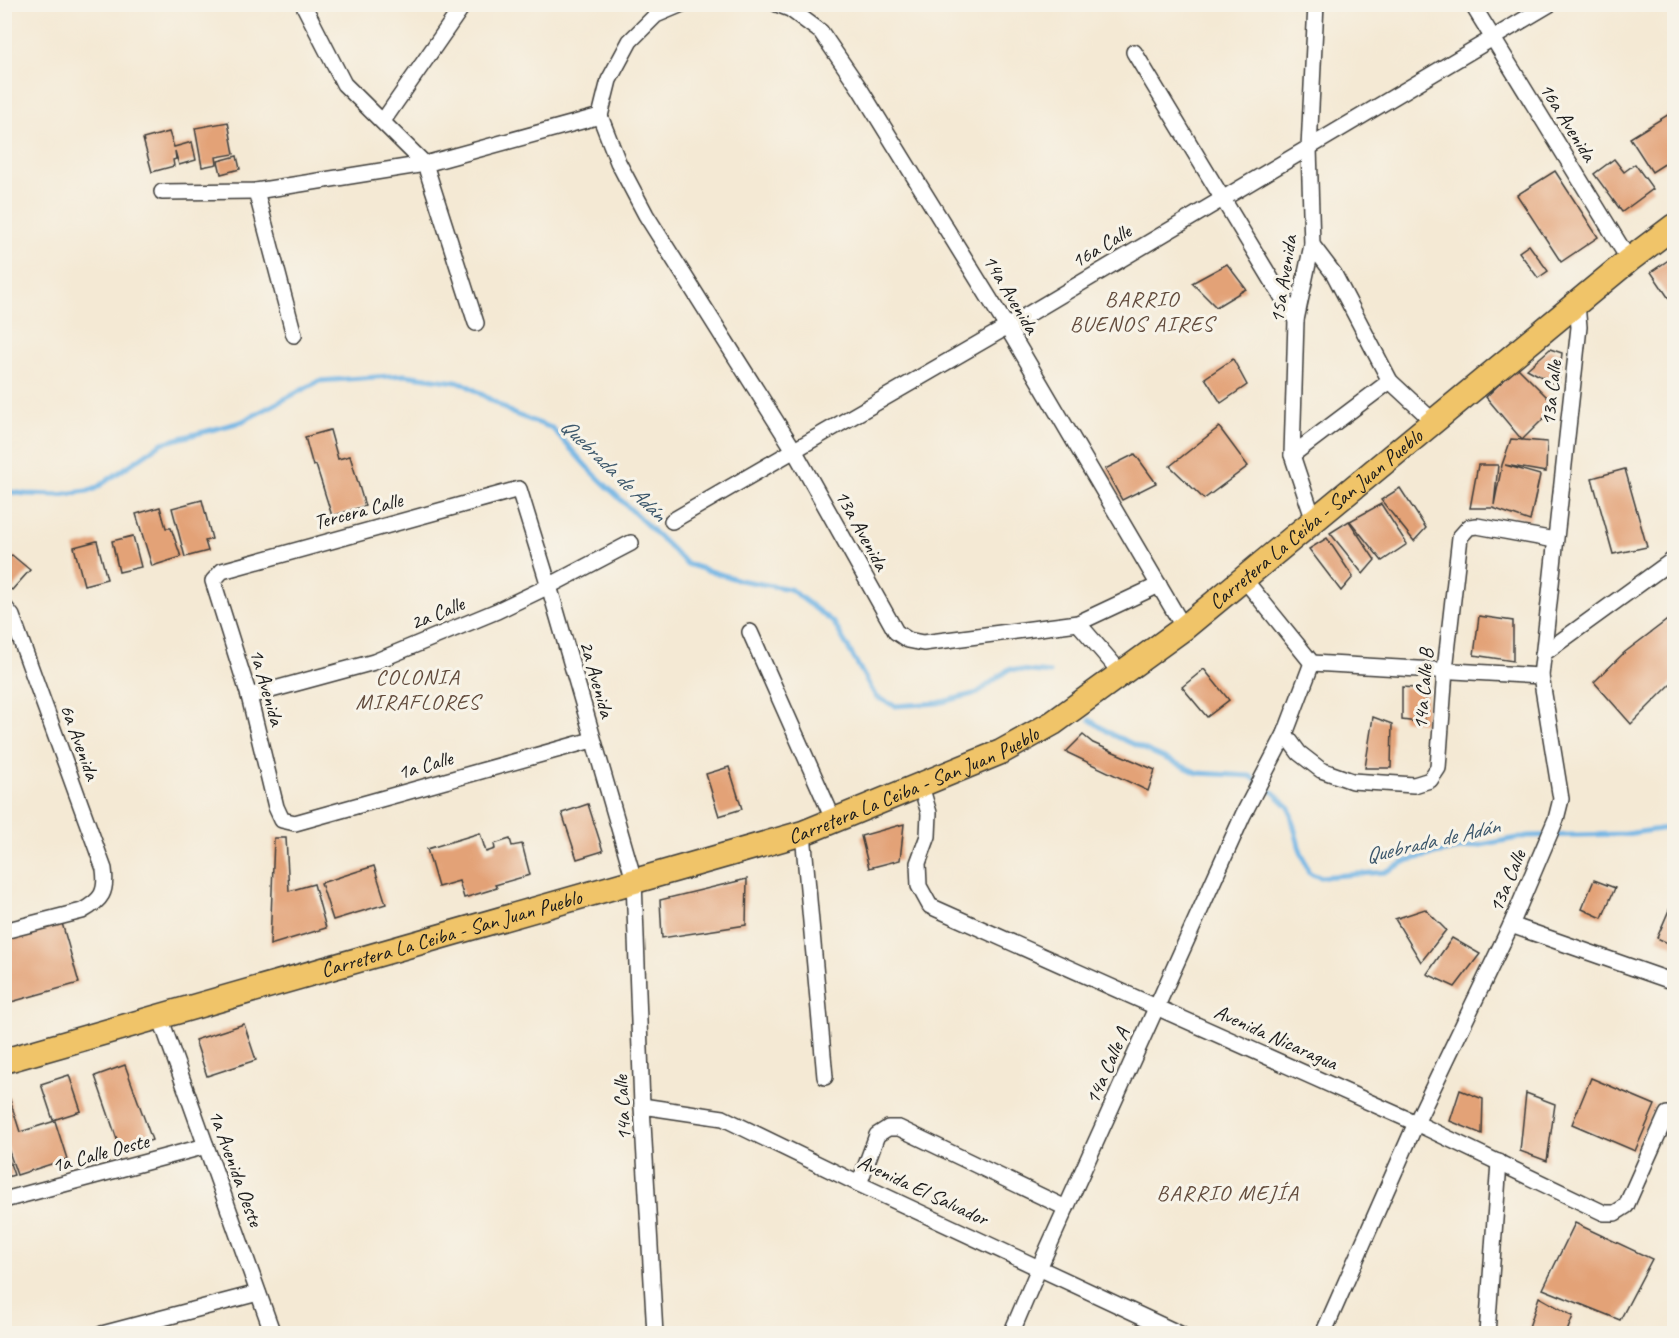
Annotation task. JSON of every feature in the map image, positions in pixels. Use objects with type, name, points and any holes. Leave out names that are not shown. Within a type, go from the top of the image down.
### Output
[{"type":"main road","name":"Carretera La Ceiba - San Juan Pueblo","points":[[4,1061],[803,833],[1001,752],[1053,723],[1184,628],[1629,260],[1674,226]]},
{"type":"street","points":[[303,4],[344,84],[425,164],[476,323]]},
{"type":"street","points":[[383,121],[464,4]]},
{"type":"street","points":[[162,192],[256,191],[425,164],[600,116],[609,80],[630,41],[656,15],[682,4]]},
{"type":"street","name":"14a Avenida","points":[[777,4],[790,9],[821,32],[860,88],[1007,327],[1184,628]]},
{"type":"street","name":"15a Avenida","points":[[1314,521],[1292,455],[1296,320],[1312,245],[1309,148],[1316,4]]},
{"type":"street","name":"16a Avenida","points":[[1472,4],[1629,260]]},
{"type":"street","name":"16a Calle","points":[[672,521],[1007,327],[1222,197],[1309,148],[1550,4]]},
{"type":"street","points":[[1134,52],[1296,320]]},
{"type":"street","name":"13a Avenida","points":[[600,116],[618,162],[646,215],[794,450],[891,626],[901,637],[923,643],[1078,623],[1159,585]]},
{"type":"street","points":[[256,191],[294,335]]},
{"type":"street","points":[[1312,245],[1334,274],[1390,381],[1434,422]]},
{"type":"street","name":"13a Calle","points":[[1323,1334],[1416,1123],[1511,925],[1556,819],[1561,799],[1541,676],[1579,327],[1577,304]]},
{"type":"street","points":[[1292,455],[1390,381]]},
{"type":"street","name":"Tercera Calle","points":[[213,581],[222,571],[519,489]]},
{"type":"street","name":"2a Avenida","points":[[519,489],[634,880]]},
{"type":"street","name":"14a Calle B","points":[[1285,734],[1299,753],[1321,771],[1352,781],[1414,785],[1430,780],[1438,768],[1445,670],[1460,537],[1468,527],[1477,526],[1555,540]]},
{"type":"street","name":"2a Calle","points":[[249,696],[374,662],[497,611],[630,543]]},
{"type":"street","points":[[1543,654],[1674,559]]},
{"type":"street","points":[[1244,579],[1312,663],[1541,676]]},
{"type":"street","name":"1a Avenida","points":[[213,581],[249,696],[276,807]]},
{"type":"street","name":"6a Avenida","points":[[4,606],[12,616],[104,869],[106,884],[102,896],[82,911],[4,931]]},
{"type":"street","points":[[1078,623],[1121,673]]},
{"type":"street","points":[[750,632],[834,821]]},
{"type":"street","points":[[1285,734],[1312,663]]},
{"type":"street","name":"14a Calle A","points":[[1011,1334],[1243,815],[1285,734]]},
{"type":"street","name":"1a Calle","points":[[276,807],[282,820],[296,823],[592,740]]},
{"type":"street","name":"Avenida Nicaragua","points":[[921,786],[929,813],[928,836],[918,863],[919,886],[930,906],[1416,1123],[1604,1213],[1615,1213],[1626,1206],[1667,1114]]},
{"type":"street","points":[[803,833],[825,1077]]},
{"type":"street","name":"14a Calle","points":[[634,880],[642,1106],[656,1334]]},
{"type":"street","points":[[1511,925],[1674,982]]},
{"type":"street","name":"1a Avenida Oeste","points":[[160,1017],[273,1334]]},
{"type":"street","name":"Avenida El Salvador","points":[[642,1106],[723,1118],[1180,1334]]},
{"type":"street","points":[[859,1184],[877,1135],[888,1128],[899,1128],[1066,1208]]},
{"type":"street","name":"1a Calle Oeste","points":[[4,1200],[206,1146]]},
{"type":"street","points":[[1487,1334],[1499,1162]]},
{"type":"street","points":[[102,1334],[258,1293]]},
{"type":"building","points":[[1674,111],[1674,158],[1652,172],[1630,138]]},
{"type":"building","points":[[228,122],[234,154],[216,157],[217,164],[202,167],[195,128]]},
{"type":"building","points":[[169,132],[174,147],[192,142],[196,160],[179,165],[175,151],[174,166],[152,172],[143,139]]},
{"type":"building","points":[[237,156],[240,169],[221,174],[218,161]]},
{"type":"building","points":[[1614,159],[1624,172],[1635,164],[1653,189],[1622,212],[1594,174]]},
{"type":"building","points":[[1555,171],[1598,237],[1561,262],[1517,195]]},
{"type":"building","points":[[1529,245],[1548,271],[1538,278],[1519,252]]},
{"type":"building","points":[[1670,259],[1674,266],[1674,306],[1651,272]]},
{"type":"building","points":[[1227,264],[1246,289],[1216,307],[1192,283]]},
{"type":"building","points":[[1550,349],[1562,353],[1558,386],[1527,369]]},
{"type":"building","points":[[1233,359],[1247,385],[1221,403],[1205,378]]},
{"type":"building","points":[[1517,367],[1556,406],[1522,440],[1486,397]]},
{"type":"building","points":[[1219,427],[1248,466],[1204,499],[1170,466]]},
{"type":"building","points":[[330,430],[338,459],[350,456],[365,506],[332,516],[316,465],[313,466],[305,437]]},
{"type":"building","points":[[1511,439],[1547,442],[1546,472],[1505,465],[1540,475],[1530,521],[1493,508],[1470,508],[1478,465],[1498,465],[1494,505],[1502,465]]},
{"type":"building","points":[[1135,454],[1156,483],[1122,500],[1105,469]]},
{"type":"building","points":[[1625,469],[1647,547],[1613,554],[1592,478]]},
{"type":"building","points":[[1400,488],[1426,528],[1414,541],[1381,500]]},
{"type":"building","points":[[202,500],[212,539],[205,541],[208,551],[185,557],[172,508]]},
{"type":"building","points":[[1381,504],[1407,544],[1382,561],[1350,521]]},
{"type":"building","points":[[160,507],[166,528],[171,528],[181,557],[152,566],[136,514]]},
{"type":"building","points":[[1349,521],[1375,560],[1363,574],[1330,533]]},
{"type":"building","points":[[133,536],[141,567],[119,572],[112,541]]},
{"type":"building","points":[[1327,538],[1353,577],[1341,591],[1309,549]]},
{"type":"building","points":[[97,541],[107,579],[84,585],[74,547]]},
{"type":"building","points":[[12,555],[30,570],[12,590],[4,584],[4,563]]},
{"type":"building","points":[[1674,615],[1674,681],[1631,724],[1594,682],[1625,652]]},
{"type":"building","points":[[1479,616],[1513,621],[1513,661],[1474,655]]},
{"type":"building","points":[[1204,669],[1229,700],[1207,717],[1182,687]]},
{"type":"building","points":[[1402,687],[1427,689],[1425,723],[1402,720]]},
{"type":"building","points":[[1373,717],[1392,724],[1391,768],[1365,768]]},
{"type":"building","points":[[1083,735],[1093,743],[1155,770],[1148,791],[1066,752]]},
{"type":"building","points":[[729,767],[742,809],[719,816],[706,774]]},
{"type":"building","points":[[588,804],[603,851],[577,859],[562,813]]},
{"type":"building","points":[[904,824],[900,860],[869,868],[861,836]]},
{"type":"building","points":[[480,833],[486,852],[495,849],[494,844],[510,839],[512,846],[522,844],[530,875],[495,885],[497,888],[464,898],[459,881],[438,887],[427,849]]},
{"type":"building","points":[[274,838],[286,838],[289,891],[314,884],[326,928],[270,945]]},
{"type":"building","points":[[374,866],[386,904],[333,920],[321,883]]},
{"type":"building","points":[[747,879],[746,925],[662,938],[660,900]]},
{"type":"building","points":[[1594,880],[1615,888],[1602,918],[1582,909]]},
{"type":"building","points":[[1672,903],[1674,904],[1674,946],[1657,938]]},
{"type":"building","points":[[1425,909],[1446,930],[1421,962],[1395,919]]},
{"type":"building","points":[[62,923],[79,983],[4,1004],[4,938]]},
{"type":"building","points":[[1452,938],[1480,954],[1455,987],[1427,974]]},
{"type":"building","points":[[244,1024],[256,1060],[207,1076],[195,1040]]},
{"type":"building","points":[[125,1065],[152,1140],[121,1151],[95,1076]]},
{"type":"building","points":[[69,1075],[81,1111],[53,1120],[41,1084]]},
{"type":"building","points":[[1591,1078],[1655,1105],[1635,1151],[1572,1124]]},
{"type":"building","points":[[1460,1090],[1483,1099],[1482,1134],[1450,1121]]},
{"type":"building","points":[[1526,1093],[1555,1104],[1547,1161],[1520,1151]]},
{"type":"building","points":[[9,1097],[20,1132],[55,1121],[67,1159],[17,1175],[4,1137],[4,1098]]},
{"type":"building","points":[[4,1146],[14,1175],[4,1178]]},
{"type":"building","points":[[1575,1223],[1652,1259],[1620,1320],[1543,1289]]},
{"type":"building","points":[[1539,1297],[1573,1316],[1566,1334],[1537,1334],[1528,1330]]},
{"type":"waterway","name":"Quebrada de Adán","points":[[4,491],[60,495],[93,490],[162,443],[241,422],[319,381],[405,375],[463,383],[514,414],[552,428],[587,467],[687,564],[739,580],[790,589],[834,623],[876,697],[895,706],[938,703],[977,693],[1009,669],[1050,673]]},
{"type":"waterway","name":"Quebrada de Adán","points":[[1090,720],[1113,735],[1198,773],[1250,776],[1289,807],[1309,873],[1320,877],[1385,872],[1409,860],[1528,836],[1626,834],[1674,827]]},
{"type":"district","name":"BARRIO BUENOS AIRES","points":[[1142,310]]},
{"type":"district","name":"COLONIA MIRAFLORES","points":[[418,688]]},
{"type":"district","name":"BARRIO MEJÍA","points":[[1228,1192]]}]
